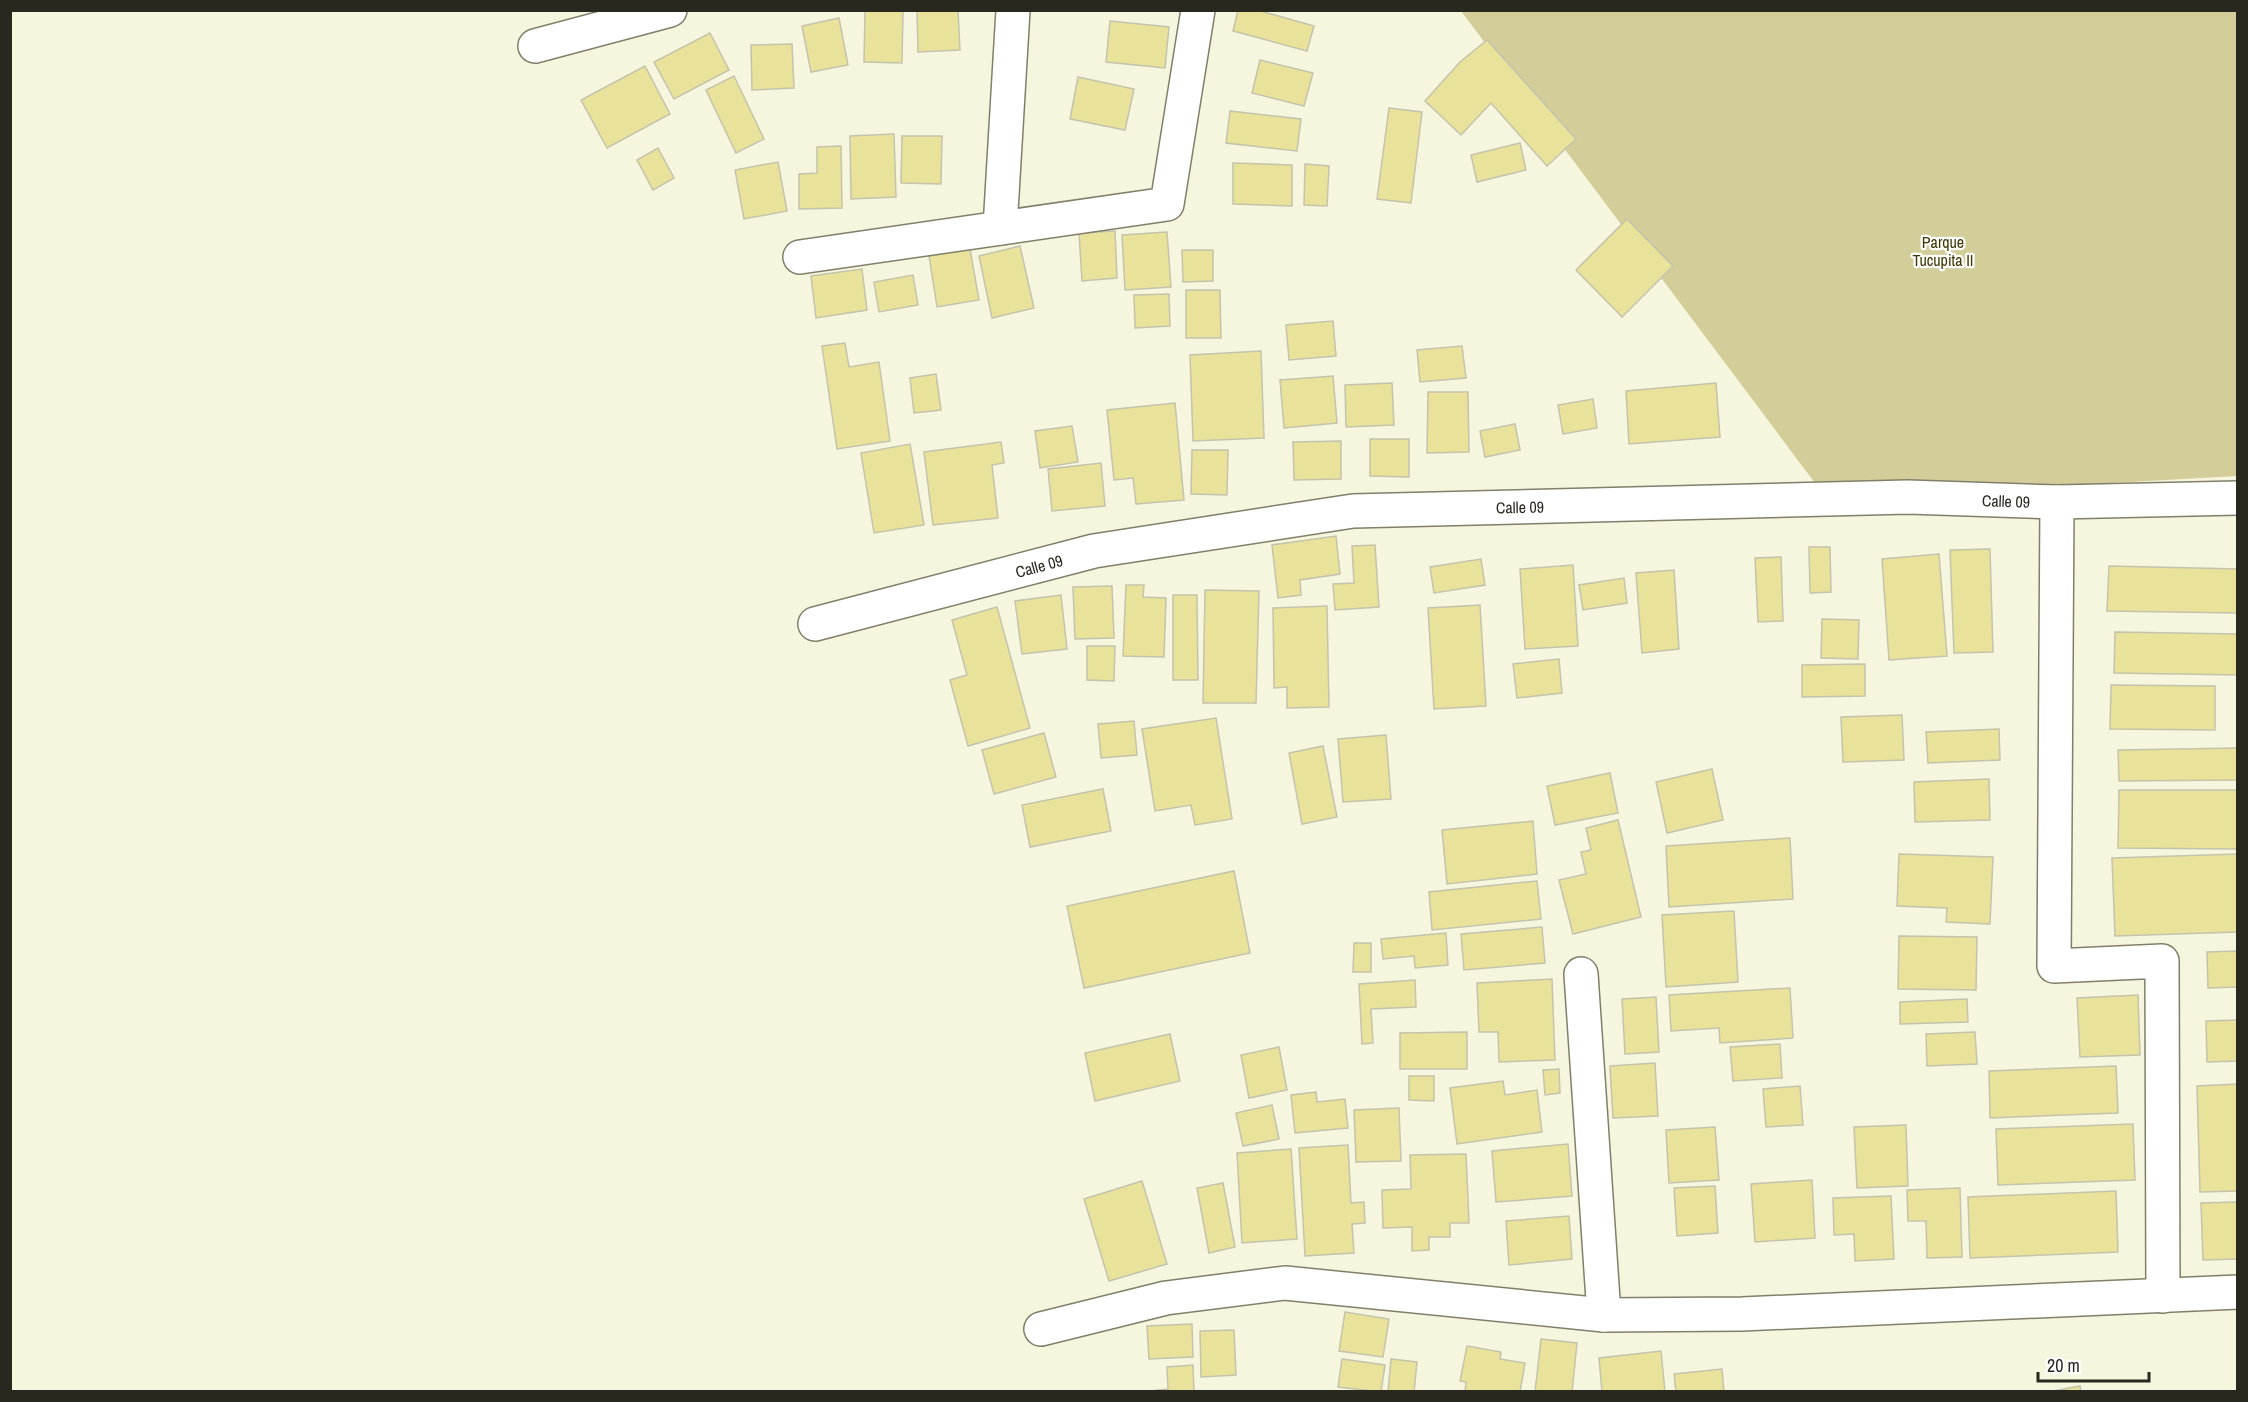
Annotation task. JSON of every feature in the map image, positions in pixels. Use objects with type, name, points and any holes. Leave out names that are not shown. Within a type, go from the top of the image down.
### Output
[{"type":"street","points":[[535,46],[670,10]]},
{"type":"street","points":[[1000,228],[1012,10]]},
{"type":"street","points":[[800,257],[1167,204],[1198,10]]},
{"type":"street","name":"Calle 09","points":[[815,624],[1094,551],[1353,511],[1908,497],[2057,502],[2238,498]]},
{"type":"street","points":[[2057,502],[2054,966],[2162,961],[2163,1296]]},
{"type":"street","points":[[1581,974],[1604,1315]]},
{"type":"street","points":[[1041,1329],[1166,1298],[1285,1283],[1604,1315],[1742,1314],[2238,1292]]},
{"type":"green space","name":"Parque Tucupita II","points":[[1461,11],[2237,11],[2237,476],[1827,499]]},
{"type":"building","points":[[865,10],[903,10],[902,63],[864,62]]},
{"type":"building","points":[[917,10],[958,10],[960,50],[918,52]]},
{"type":"building","points":[[1238,10],[1257,10],[1314,26],[1307,51],[1233,31]]},
{"type":"building","points":[[839,18],[848,65],[811,72],[802,26]]},
{"type":"building","points":[[1110,21],[1169,27],[1165,68],[1106,62]]},
{"type":"building","points":[[710,33],[729,70],[674,99],[654,62]]},
{"type":"building","points":[[1487,40],[1576,139],[1547,166],[1491,103],[1461,135],[1425,101],[1460,62]]},
{"type":"building","points":[[792,44],[794,88],[752,90],[751,45]]},
{"type":"building","points":[[1260,60],[1313,73],[1304,106],[1252,93]]},
{"type":"building","points":[[645,66],[670,114],[607,148],[581,100]]},
{"type":"building","points":[[734,76],[764,139],[736,153],[706,90]]},
{"type":"building","points":[[1078,77],[1134,89],[1125,130],[1070,119]]},
{"type":"building","points":[[1389,108],[1422,112],[1411,203],[1377,199]]},
{"type":"building","points":[[1230,111],[1301,119],[1297,151],[1226,143]]},
{"type":"building","points":[[894,134],[896,197],[851,199],[850,136]]},
{"type":"building","points":[[902,136],[942,136],[941,184],[901,183]]},
{"type":"building","points":[[1520,143],[1526,170],[1477,182],[1471,155]]},
{"type":"building","points":[[841,146],[842,208],[799,209],[799,174],[817,173],[817,147]]},
{"type":"building","points":[[658,148],[674,178],[653,190],[637,160]]},
{"type":"building","points":[[778,162],[787,211],[744,219],[735,170]]},
{"type":"building","points":[[1233,163],[1292,165],[1292,206],[1233,204]]},
{"type":"building","points":[[1305,164],[1329,166],[1327,206],[1304,205]]},
{"type":"building","points":[[1627,219],[1673,266],[1622,317],[1576,270]]},
{"type":"building","points":[[1115,231],[1117,278],[1082,281],[1079,233]]},
{"type":"building","points":[[1167,232],[1171,287],[1125,290],[1122,235]]},
{"type":"building","points":[[1020,246],[1034,308],[992,318],[979,256]]},
{"type":"building","points":[[970,249],[979,300],[937,307],[929,256]]},
{"type":"building","points":[[1182,250],[1213,250],[1213,281],[1183,282]]},
{"type":"building","points":[[862,269],[867,310],[816,318],[811,276]]},
{"type":"building","points":[[913,275],[918,305],[879,312],[874,282]]},
{"type":"building","points":[[1186,290],[1220,290],[1221,338],[1186,338]]},
{"type":"building","points":[[1169,294],[1170,326],[1135,328],[1134,295]]},
{"type":"building","points":[[1333,321],[1336,356],[1289,360],[1286,325]]},
{"type":"building","points":[[845,343],[849,367],[879,362],[890,441],[837,449],[822,346]]},
{"type":"building","points":[[1462,346],[1466,378],[1420,382],[1417,350]]},
{"type":"building","points":[[1261,351],[1264,438],[1193,441],[1190,355]]},
{"type":"building","points":[[936,374],[941,410],[914,413],[910,378]]},
{"type":"building","points":[[1333,376],[1337,423],[1284,428],[1280,380]]},
{"type":"building","points":[[1392,383],[1394,425],[1346,427],[1345,385]]},
{"type":"building","points":[[1716,383],[1720,437],[1629,444],[1626,391]]},
{"type":"building","points":[[1428,392],[1468,392],[1469,452],[1427,453]]},
{"type":"building","points":[[1593,399],[1597,428],[1563,434],[1558,405]]},
{"type":"building","points":[[1175,403],[1184,500],[1136,504],[1133,478],[1114,480],[1107,410]]},
{"type":"building","points":[[1515,424],[1520,450],[1485,457],[1480,431]]},
{"type":"building","points":[[1072,426],[1078,462],[1040,468],[1035,431]]},
{"type":"building","points":[[1370,439],[1409,439],[1409,477],[1370,476]]},
{"type":"building","points":[[1341,441],[1341,479],[1294,480],[1293,442]]},
{"type":"building","points":[[1001,442],[1004,463],[992,465],[998,518],[933,525],[924,452]]},
{"type":"building","points":[[910,444],[924,525],[874,533],[861,453]]},
{"type":"building","points":[[1192,450],[1228,450],[1227,495],[1191,494]]},
{"type":"building","points":[[1101,463],[1105,506],[1052,511],[1048,469]]},
{"type":"building","points":[[1336,536],[1340,574],[1300,580],[1301,595],[1278,598],[1272,545]]},
{"type":"building","points":[[1375,545],[1379,607],[1335,610],[1333,584],[1354,583],[1352,546]]},
{"type":"building","points":[[1809,547],[1830,547],[1831,592],[1810,593]]},
{"type":"building","points":[[1990,549],[1993,652],[1954,653],[1950,550]]},
{"type":"building","points":[[1939,554],[1947,656],[1889,660],[1882,559]]},
{"type":"building","points":[[1781,557],[1783,621],[1758,622],[1755,558]]},
{"type":"building","points":[[1481,559],[1485,585],[1434,593],[1430,567]]},
{"type":"building","points":[[1573,565],[1578,646],[1525,649],[1520,569]]},
{"type":"building","points":[[2109,566],[2238,569],[2238,613],[2107,611]]},
{"type":"building","points":[[1674,570],[1679,649],[1642,653],[1636,573]]},
{"type":"building","points":[[1624,578],[1627,603],[1583,610],[1579,585]]},
{"type":"building","points":[[1126,585],[1144,585],[1143,597],[1166,598],[1164,657],[1123,656]]},
{"type":"building","points":[[1112,586],[1114,638],[1075,639],[1073,587]]},
{"type":"building","points":[[1205,590],[1259,591],[1256,703],[1203,703]]},
{"type":"building","points":[[1061,595],[1067,649],[1022,654],[1015,601]]},
{"type":"building","points":[[1173,595],[1197,595],[1198,680],[1173,680]]},
{"type":"building","points":[[1480,605],[1486,706],[1434,709],[1428,608]]},
{"type":"building","points":[[1327,606],[1329,707],[1287,708],[1287,687],[1274,688],[1273,608]]},
{"type":"building","points":[[997,607],[1030,728],[968,746],[950,680],[967,675],[952,620]]},
{"type":"building","points":[[1822,619],[1859,620],[1858,659],[1821,658]]},
{"type":"building","points":[[2115,632],[2238,634],[2238,675],[2114,673]]},
{"type":"building","points":[[1087,646],[1115,646],[1114,681],[1087,680]]},
{"type":"building","points":[[1559,659],[1562,693],[1517,698],[1513,664]]},
{"type":"building","points":[[1865,664],[1865,696],[1802,697],[1802,665]]},
{"type":"building","points":[[2111,685],[2215,686],[2215,730],[2110,729]]},
{"type":"building","points":[[1902,715],[1904,760],[1843,762],[1841,717]]},
{"type":"building","points":[[1216,718],[1232,819],[1195,825],[1191,805],[1155,811],[1142,729]]},
{"type":"building","points":[[1134,721],[1137,755],[1101,758],[1098,724]]},
{"type":"building","points":[[1999,729],[2000,760],[1928,763],[1926,732]]},
{"type":"building","points":[[1044,733],[1056,777],[994,794],[982,750]]},
{"type":"building","points":[[1386,735],[1391,799],[1343,802],[1338,739]]},
{"type":"building","points":[[1323,746],[1337,817],[1302,824],[1289,753]]},
{"type":"building","points":[[2238,748],[2238,780],[2119,781],[2118,750]]},
{"type":"building","points":[[1712,769],[1723,820],[1667,833],[1656,782]]},
{"type":"building","points":[[1610,773],[1618,813],[1555,825],[1547,786]]},
{"type":"building","points":[[1989,779],[1990,820],[1915,822],[1914,782]]},
{"type":"building","points":[[1103,789],[1111,831],[1030,847],[1022,805]]},
{"type":"building","points":[[2119,790],[2238,790],[2238,849],[2118,848]]},
{"type":"building","points":[[1618,820],[1641,917],[1573,934],[1559,880],[1586,874],[1581,852],[1591,850],[1586,828]]},
{"type":"building","points":[[1533,821],[1537,874],[1447,884],[1442,830]]},
{"type":"building","points":[[1790,838],[1793,899],[1669,907],[1666,846]]},
{"type":"building","points":[[1899,854],[1993,857],[1990,924],[1946,922],[1947,908],[1897,906]]},
{"type":"building","points":[[2238,854],[2238,932],[2115,936],[2112,858]]},
{"type":"building","points":[[1234,871],[1250,953],[1084,988],[1067,906]]},
{"type":"building","points":[[1537,881],[1541,919],[1432,930],[1429,892]]},
{"type":"building","points":[[1734,911],[1738,982],[1666,987],[1662,915]]},
{"type":"building","points":[[1542,927],[1545,963],[1464,970],[1461,934]]},
{"type":"building","points":[[1446,933],[1448,965],[1415,968],[1414,956],[1383,959],[1381,939]]},
{"type":"building","points":[[1899,936],[1977,937],[1976,990],[1898,989]]},
{"type":"building","points":[[1354,943],[1371,943],[1371,972],[1353,972]]},
{"type":"building","points":[[2238,951],[2238,987],[2208,988],[2207,952]]},
{"type":"building","points":[[1552,979],[1555,1060],[1499,1062],[1498,1032],[1479,1032],[1477,983]]},
{"type":"building","points":[[1415,980],[1416,1007],[1371,1009],[1373,1043],[1362,1044],[1359,984]]},
{"type":"building","points":[[1790,988],[1793,1038],[1720,1043],[1719,1028],[1671,1031],[1669,995]]},
{"type":"building","points":[[2138,995],[2140,1055],[2080,1057],[2077,998]]},
{"type":"building","points":[[1656,997],[1659,1052],[1625,1054],[1622,999]]},
{"type":"building","points":[[1967,999],[1968,1022],[1900,1024],[1900,1002]]},
{"type":"building","points":[[2238,1020],[2238,1061],[2207,1062],[2206,1021]]},
{"type":"building","points":[[1467,1032],[1467,1069],[1400,1069],[1400,1033]]},
{"type":"building","points":[[1975,1032],[1977,1064],[1927,1066],[1926,1034]]},
{"type":"building","points":[[1170,1034],[1180,1081],[1095,1101],[1085,1053]]},
{"type":"building","points":[[1780,1044],[1782,1078],[1733,1081],[1730,1047]]},
{"type":"building","points":[[1279,1047],[1287,1090],[1249,1098],[1241,1055]]},
{"type":"building","points":[[1655,1063],[1658,1116],[1613,1118],[1610,1066]]},
{"type":"building","points":[[2116,1066],[2118,1113],[1990,1118],[1989,1071]]},
{"type":"building","points":[[1559,1069],[1560,1093],[1545,1095],[1543,1070]]},
{"type":"building","points":[[1409,1076],[1434,1076],[1434,1101],[1409,1100]]},
{"type":"building","points":[[1503,1081],[1505,1095],[1537,1090],[1542,1132],[1457,1144],[1450,1088]]},
{"type":"building","points":[[2238,1084],[2238,1191],[2200,1192],[2197,1086]]},
{"type":"building","points":[[1800,1086],[1803,1125],[1766,1127],[1763,1089]]},
{"type":"building","points":[[1316,1092],[1317,1102],[1345,1099],[1348,1128],[1295,1133],[1291,1095]]},
{"type":"building","points":[[1272,1105],[1279,1139],[1243,1146],[1236,1113]]},
{"type":"building","points":[[1399,1108],[1401,1161],[1356,1162],[1354,1110]]},
{"type":"building","points":[[2133,1124],[2135,1180],[1998,1185],[1996,1129]]},
{"type":"building","points":[[1906,1125],[1908,1186],[1857,1188],[1854,1127]]},
{"type":"building","points":[[1715,1127],[1719,1180],[1669,1183],[1666,1130]]},
{"type":"building","points":[[1568,1144],[1572,1196],[1496,1202],[1492,1151]]},
{"type":"building","points":[[1348,1145],[1351,1203],[1364,1202],[1365,1223],[1352,1224],[1354,1253],[1305,1256],[1299,1148]]},
{"type":"building","points":[[1291,1149],[1297,1239],[1242,1243],[1237,1153]]},
{"type":"building","points":[[1466,1154],[1469,1223],[1450,1223],[1450,1237],[1429,1237],[1429,1250],[1412,1251],[1412,1227],[1383,1228],[1382,1190],[1411,1189],[1410,1155]]},
{"type":"building","points":[[1812,1180],[1815,1238],[1755,1242],[1751,1184]]},
{"type":"building","points":[[1142,1181],[1167,1264],[1109,1281],[1084,1199]]},
{"type":"building","points":[[1223,1183],[1235,1247],[1209,1253],[1197,1188]]},
{"type":"building","points":[[1715,1186],[1718,1233],[1677,1236],[1674,1188]]},
{"type":"building","points":[[1960,1188],[1962,1257],[1927,1258],[1926,1221],[1908,1221],[1907,1190]]},
{"type":"building","points":[[2116,1191],[2118,1252],[1970,1258],[1968,1197]]},
{"type":"building","points":[[1891,1196],[1894,1259],[1855,1261],[1854,1234],[1834,1235],[1833,1198]]},
{"type":"building","points":[[2238,1202],[2238,1259],[2203,1260],[2201,1203]]},
{"type":"building","points":[[1569,1216],[1572,1259],[1509,1265],[1506,1221]]},
{"type":"building","points":[[1345,1312],[1389,1319],[1383,1357],[1339,1351]]},
{"type":"building","points":[[1192,1324],[1193,1357],[1149,1359],[1147,1326]]},
{"type":"building","points":[[1234,1330],[1236,1375],[1201,1377],[1200,1331]]},
{"type":"building","points":[[1541,1339],[1577,1343],[1572,1392],[1535,1392]]},
{"type":"building","points":[[1467,1346],[1501,1352],[1500,1359],[1525,1363],[1520,1392],[1465,1392],[1466,1382],[1460,1381]]},
{"type":"building","points":[[1661,1351],[1665,1392],[1602,1392],[1599,1358]]},
{"type":"building","points":[[1342,1359],[1385,1365],[1381,1392],[1338,1387]]},
{"type":"building","points":[[1391,1359],[1417,1362],[1414,1392],[1388,1392]]},
{"type":"building","points":[[1193,1365],[1194,1392],[1141,1392],[1168,1389],[1167,1367]]},
{"type":"building","points":[[1722,1369],[1724,1392],[1676,1392],[1674,1374]]},
{"type":"building","points":[[2080,1386],[2081,1392],[2048,1392]]}]
